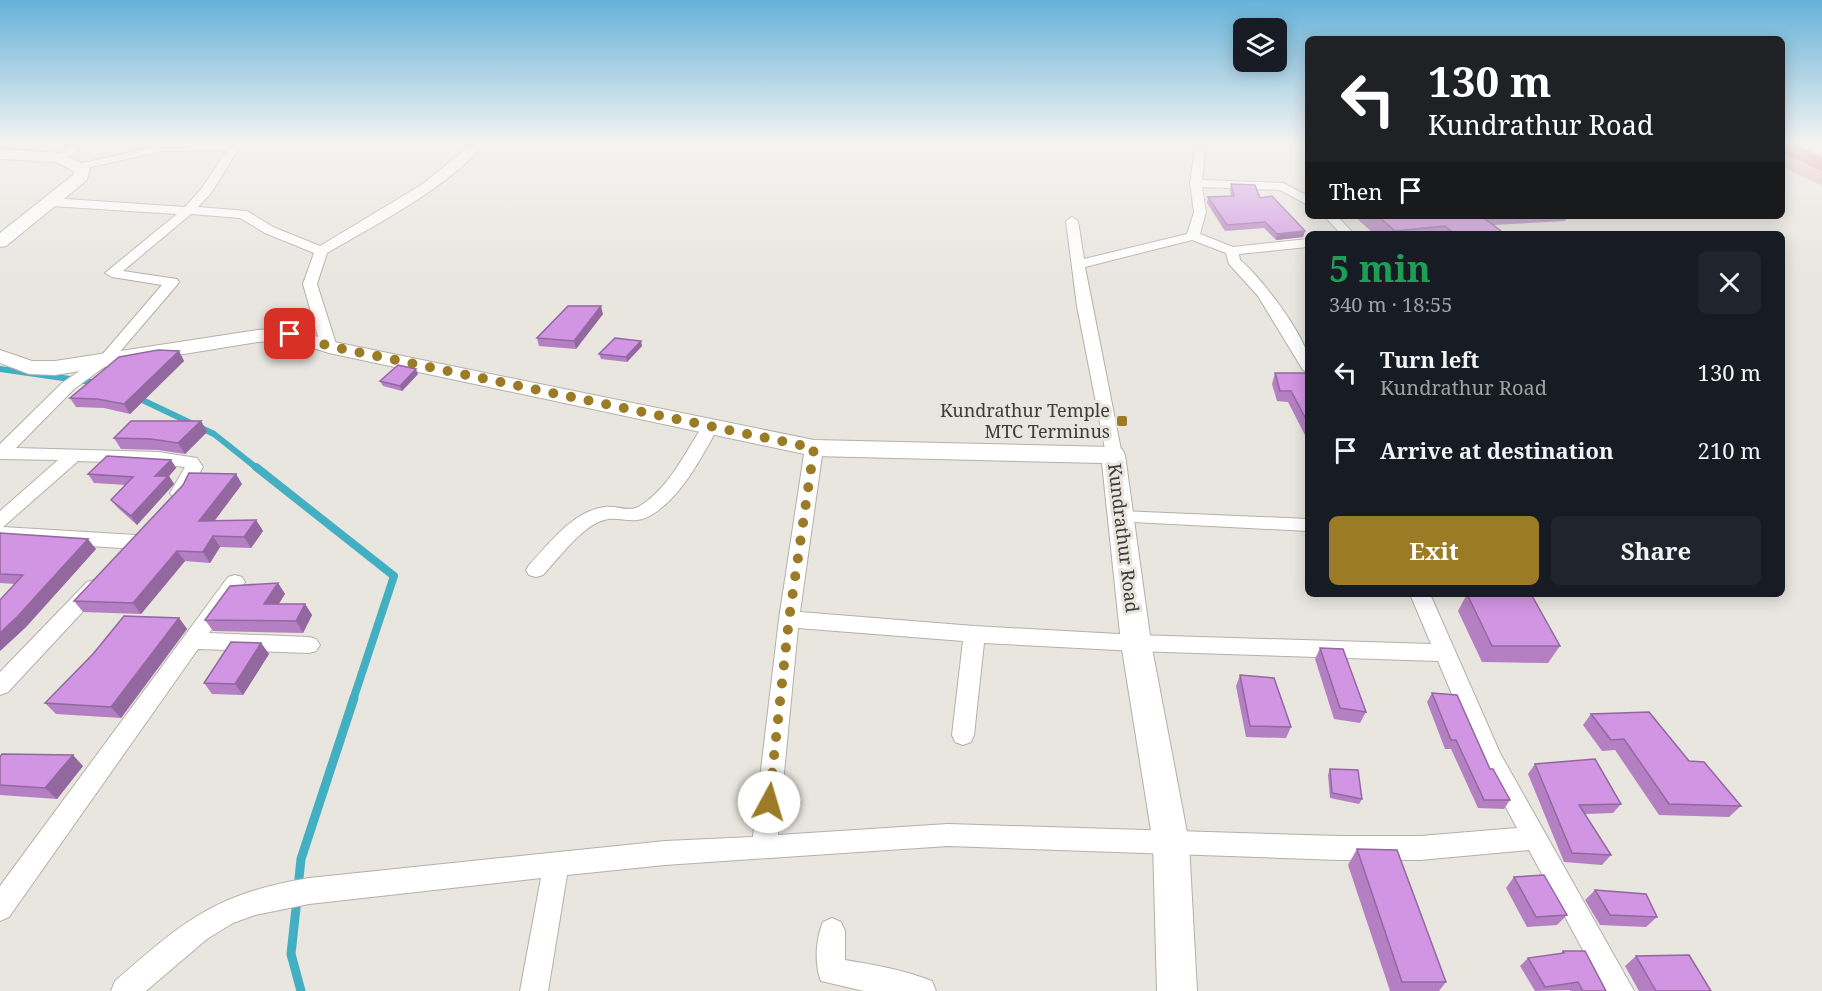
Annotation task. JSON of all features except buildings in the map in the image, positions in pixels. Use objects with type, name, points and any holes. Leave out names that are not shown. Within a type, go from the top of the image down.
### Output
[{"type":"street","points":[[0,242],[68,188]]},
{"type":"street","points":[[1,454],[68,386],[96,365],[172,282],[112,273],[188,211],[208,188]]},
{"type":"street","points":[[329,346],[310,284],[321,251],[396,208],[424,188]]},
{"type":"street","points":[[1193,236],[1200,212],[1197,188]]},
{"type":"street","points":[[1287,188],[1305,199]]},
{"type":"street","points":[[51,202],[243,214],[269,230],[321,251]]},
{"type":"street","points":[[1333,219],[1345,231]]},
{"type":"street","points":[[1072,221],[1077,265],[1113,455]]},
{"type":"street","points":[[1077,265],[1193,236],[1232,251],[1305,243]]},
{"type":"street","points":[[1232,251],[1234,261],[1244,268],[1275,312],[1305,362]]},
{"type":"street","name":"Kundrathur Road","points":[[0,356],[29,367],[96,365],[211,342],[290,334],[329,346],[814,448],[1113,455],[1136,643],[1171,843],[1177,991]]},
{"type":"street","points":[[536,570],[589,519],[604,513],[632,517],[648,509],[686,466],[711,426]]},
{"type":"street","points":[[764,848],[789,619],[814,448]]},
{"type":"street","points":[[1,454],[158,458],[191,462],[194,466],[191,475],[167,507]]},
{"type":"street","points":[[0,521],[73,456]]},
{"type":"street","points":[[1121,517],[1305,525]]},
{"type":"street","points":[[120,559],[151,525]]},
{"type":"street","points":[[0,533],[136,542]]},
{"type":"street","points":[[0,686],[104,576]]},
{"type":"street","points":[[0,908],[9,885],[235,582]]},
{"type":"street","points":[[1421,597],[1491,758],[1620,991]]},
{"type":"street","points":[[789,619],[974,634],[1136,643],[1446,653]]},
{"type":"street","points":[[963,735],[974,634]]},
{"type":"street","points":[[193,641],[309,645]]},
{"type":"street","points":[[125,991],[178,944],[224,914],[272,897],[309,891],[664,853],[948,835],[1171,843],[1420,848],[1534,838]]},
{"type":"street","points":[[534,991],[556,866]]},
{"type":"street","points":[[832,931],[831,971],[902,984],[922,991]]},
{"type":"waterway","points":[[0,369],[98,383]]},
{"type":"waterway","points":[[136,397],[214,434],[258,469]]},
{"type":"waterway","points":[[256,467],[394,576],[353,700]]},
{"type":"waterway","points":[[298,888],[301,859],[354,698]]},
{"type":"waterway","points":[[297,899],[291,954],[301,991]]},
{"type":"place","name":"Kundrathur Temple MTC Terminus","points":[[1122,421]]},
{"type":"route","points":[[290,334],[329,346],[814,448],[789,619],[769,802]]}]
